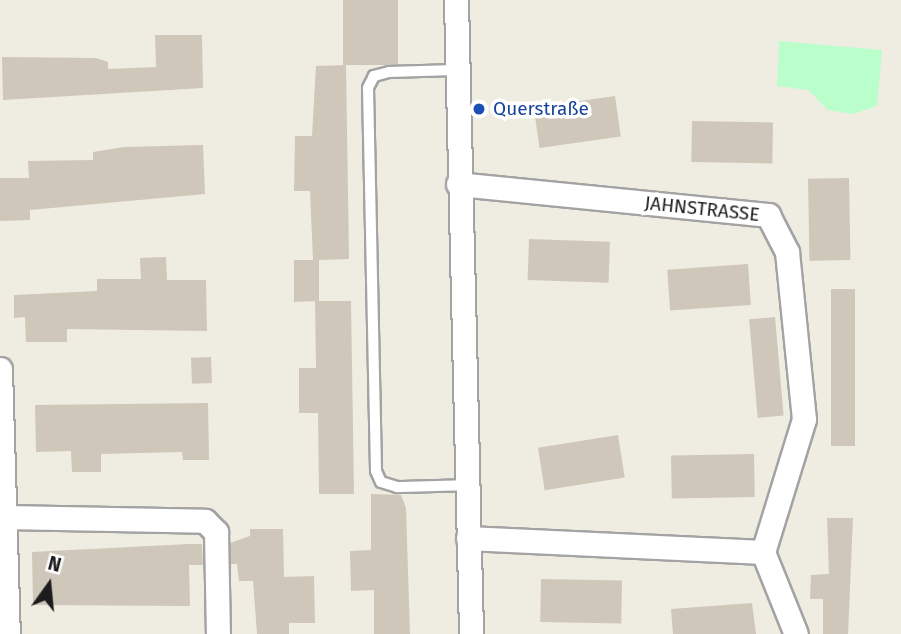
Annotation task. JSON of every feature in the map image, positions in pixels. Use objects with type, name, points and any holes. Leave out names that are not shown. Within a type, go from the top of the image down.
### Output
[{"type":"street","points":[[456,0],[458,184],[471,634]]},
{"type":"street","name":"JAHNSTRASSE","points":[[458,184],[768,215],[787,252],[804,419],[763,552]]},
{"type":"street","points":[[0,369],[8,634]]},
{"type":"street","points":[[5,517],[205,521],[216,533],[218,634]]},
{"type":"street","points":[[468,538],[763,552],[796,634]]},
{"type":"lane","points":[[456,70],[389,72],[374,76],[368,88],[376,471],[381,482],[397,487],[467,485]]},
{"type":"green space","points":[[779,41],[882,50],[877,106],[853,114],[828,110],[808,90],[777,86]]},
{"type":"building","points":[[343,0],[398,0],[398,65],[343,65]]},
{"type":"building","points":[[155,35],[202,35],[203,88],[3,100],[2,57],[96,58],[108,62],[108,69],[156,67]]},
{"type":"building","points":[[346,65],[349,259],[319,260],[319,301],[294,302],[294,260],[313,260],[310,191],[294,191],[295,136],[312,136],[316,66]]},
{"type":"building","points":[[615,96],[621,137],[540,148],[534,107]]},
{"type":"building","points":[[692,121],[773,122],[772,163],[691,162]]},
{"type":"building","points":[[203,145],[205,194],[30,210],[30,220],[0,221],[0,178],[29,178],[28,161],[93,160],[93,152],[124,147]]},
{"type":"building","points":[[849,178],[850,260],[809,261],[808,179]]},
{"type":"building","points":[[529,239],[610,242],[609,283],[528,280]]},
{"type":"building","points":[[166,257],[167,280],[206,280],[207,331],[67,329],[67,342],[26,342],[25,317],[14,318],[14,295],[97,291],[97,279],[141,279],[140,258]]},
{"type":"building","points":[[748,264],[751,305],[670,311],[667,270]]},
{"type":"building","points":[[831,289],[855,289],[855,446],[831,446]]},
{"type":"building","points":[[315,301],[351,301],[354,494],[319,494],[318,413],[299,413],[299,368],[316,368]]},
{"type":"building","points":[[775,317],[784,416],[758,418],[749,319]]},
{"type":"building","points":[[211,357],[212,383],[192,384],[191,358]]},
{"type":"building","points":[[208,403],[209,460],[183,460],[182,452],[101,454],[101,472],[72,472],[71,451],[36,452],[35,405]]},
{"type":"building","points":[[618,435],[625,477],[545,490],[538,448]]},
{"type":"building","points":[[754,454],[755,497],[672,498],[671,455]]},
{"type":"building","points":[[371,494],[401,495],[406,508],[410,634],[374,634],[374,590],[351,591],[350,551],[371,550]]},
{"type":"building","points":[[827,518],[853,518],[848,634],[823,634],[823,599],[810,599],[811,575],[829,574]]},
{"type":"building","points":[[250,529],[283,529],[284,577],[314,576],[315,623],[289,623],[289,634],[257,634],[253,581],[239,581],[237,564],[231,564],[230,543],[250,536]]},
{"type":"building","points":[[202,544],[203,565],[189,565],[190,606],[33,605],[32,552]]},
{"type":"building","points":[[541,579],[622,580],[621,623],[540,622]]},
{"type":"building","points":[[752,603],[756,634],[673,634],[671,609]]},
{"type":"place","name":"Querstraße","points":[[479,109]]}]
